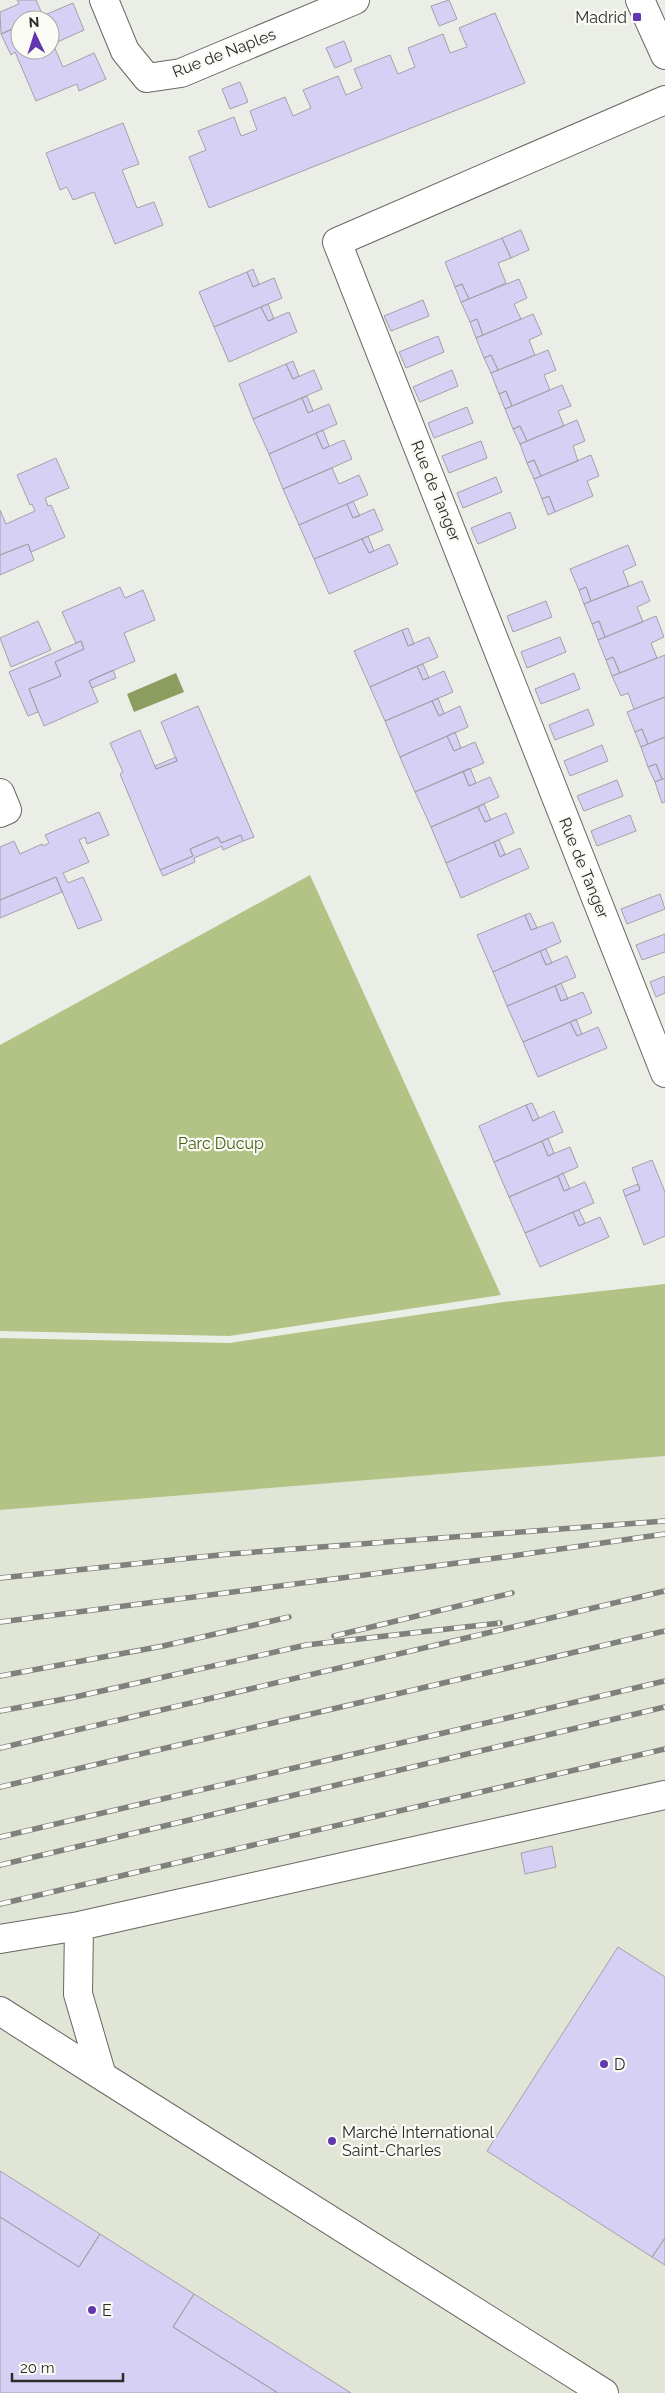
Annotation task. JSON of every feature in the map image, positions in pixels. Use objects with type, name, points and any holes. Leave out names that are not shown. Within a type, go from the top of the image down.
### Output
[{"type":"street","name":"Rue de Naples","points":[[104,0],[126,51],[147,78],[181,73],[355,0]]},
{"type":"street","points":[[640,0],[665,55]]},
{"type":"street","name":"Rue de Tanger","points":[[665,100],[337,242],[665,1073]]},
{"type":"street","points":[[0,793],[7,810],[0,813]]},
{"type":"street","points":[[0,1938],[79,1926],[663,1798]]},
{"type":"street","points":[[79,1926],[78,1994],[102,2076]]},
{"type":"street","points":[[0,2010],[604,2393]]},
{"type":"shaded area","points":[[176,673],[184,692],[134,712],[127,694]]},
{"type":"shaded area","name":"Marché International Saint-Charles","points":[[665,1456],[665,2393],[0,2393],[0,1510]]},
{"type":"green space","name":"Parc Ducup","points":[[310,875],[501,1295],[229,1336],[0,1331],[0,1045]]},
{"type":"green space","points":[[665,1284],[665,1456],[0,1510],[0,1338],[229,1343],[504,1302]]},
{"type":"building","points":[[17,0],[36,0],[40,10],[10,10],[10,30],[1,34],[0,12],[19,4]]},
{"type":"building","points":[[449,0],[457,19],[439,26],[431,6]]},
{"type":"building","points":[[73,3],[84,30],[60,41],[60,10],[57,10]]},
{"type":"building","points":[[495,13],[525,83],[209,208],[189,157],[206,150],[198,131],[234,117],[241,136],[257,130],[250,111],[285,97],[293,116],[311,108],[303,90],[338,76],[346,95],[362,88],[354,69],[390,55],[398,74],[415,67],[408,48],[443,34],[450,53],[467,47],[459,28]]},
{"type":"building","points":[[10,30],[10,53],[1,34]]},
{"type":"building","points":[[344,41],[352,61],[335,68],[326,48]]},
{"type":"building","points":[[94,53],[106,79],[79,91],[77,84],[36,101],[18,60],[60,60],[63,67]]},
{"type":"building","points":[[240,82],[248,102],[230,109],[222,89]]},
{"type":"building","points":[[123,123],[139,164],[122,170],[137,208],[154,202],[163,225],[115,244],[94,192],[73,200],[67,187],[60,190],[46,153]]},
{"type":"building","points":[[521,230],[529,250],[511,258],[502,238]]},
{"type":"building","points":[[502,238],[511,258],[498,263],[506,283],[469,299],[462,284],[455,287],[445,262]]},
{"type":"building","points":[[253,269],[259,284],[253,287],[247,272]]},
{"type":"building","points":[[247,272],[253,287],[274,278],[282,298],[214,327],[199,292]]},
{"type":"building","points":[[519,279],[527,298],[514,304],[521,319],[483,335],[477,319],[470,322],[461,302]]},
{"type":"building","points":[[462,284],[469,299],[461,302],[455,287]]},
{"type":"building","points":[[423,300],[429,316],[391,331],[384,316]]},
{"type":"building","points":[[268,304],[274,319],[268,321],[261,307]]},
{"type":"building","points":[[261,307],[268,321],[289,312],[297,332],[229,362],[214,327]]},
{"type":"building","points":[[533,314],[542,334],[529,340],[535,355],[498,370],[491,355],[484,358],[476,338]]},
{"type":"building","points":[[477,319],[483,335],[476,338],[470,322]]},
{"type":"building","points":[[438,336],[444,352],[406,368],[399,352]]},
{"type":"building","points":[[548,350],[556,370],[544,375],[550,390],[512,406],[506,391],[499,394],[491,373]]},
{"type":"building","points":[[491,355],[498,370],[491,373],[484,358]]},
{"type":"building","points":[[293,361],[299,376],[293,379],[286,364]]},
{"type":"building","points":[[286,364],[293,379],[314,370],[322,389],[253,419],[239,384]]},
{"type":"building","points":[[452,370],[458,386],[420,402],[413,387]]},
{"type":"building","points":[[562,385],[571,406],[558,411],[564,426],[527,441],[520,426],[513,429],[505,409]]},
{"type":"building","points":[[506,391],[512,406],[505,409],[499,394]]},
{"type":"building","points":[[307,396],[313,411],[308,413],[302,398]]},
{"type":"building","points":[[302,398],[308,413],[329,404],[337,424],[269,454],[253,419]]},
{"type":"building","points":[[467,407],[473,423],[434,438],[428,423]]},
{"type":"building","points":[[577,420],[585,441],[573,446],[578,461],[541,476],[534,460],[527,463],[520,444]]},
{"type":"building","points":[[520,426],[527,441],[520,444],[513,429]]},
{"type":"building","points":[[323,430],[329,446],[323,449],[316,433]]},
{"type":"building","points":[[316,433],[323,449],[344,440],[352,459],[283,489],[269,454]]},
{"type":"building","points":[[481,441],[487,458],[449,473],[442,456]]},
{"type":"building","points":[[591,455],[599,476],[587,481],[593,496],[555,512],[549,496],[542,499],[534,479]]},
{"type":"building","points":[[56,458],[69,488],[45,498],[48,506],[51,505],[65,537],[31,552],[28,544],[0,555],[0,510],[6,524],[35,511],[32,504],[30,505],[17,475]]},
{"type":"building","points":[[534,460],[541,476],[534,479],[527,463]]},
{"type":"building","points":[[332,468],[339,484],[359,475],[368,495],[299,525],[283,489]]},
{"type":"building","points":[[496,477],[502,492],[463,508],[457,493]]},
{"type":"building","points":[[549,496],[555,512],[548,515],[542,499]]},
{"type":"building","points":[[353,501],[360,516],[353,518],[347,504]]},
{"type":"building","points":[[347,504],[353,518],[374,509],[383,530],[314,559],[299,525]]},
{"type":"building","points":[[510,512],[516,528],[478,544],[471,528]]},
{"type":"building","points":[[368,536],[374,551],[369,553],[362,539]]},
{"type":"building","points":[[362,539],[369,553],[389,544],[398,564],[329,594],[314,559]]},
{"type":"building","points":[[28,544],[34,560],[0,575],[0,555]]},
{"type":"building","points":[[628,545],[636,565],[623,571],[629,586],[591,601],[586,587],[579,590],[570,569]]},
{"type":"building","points":[[642,581],[650,601],[637,607],[643,622],[605,637],[599,621],[592,624],[584,604]]},
{"type":"building","points":[[120,587],[125,598],[143,590],[155,620],[124,633],[135,661],[89,681],[98,702],[44,726],[29,689],[61,676],[55,662],[84,649],[81,641],[76,643],[62,612]]},
{"type":"building","points":[[586,587],[591,601],[584,604],[579,590]]},
{"type":"building","points":[[546,601],[552,617],[513,632],[507,616]]},
{"type":"building","points":[[656,616],[664,637],[651,643],[657,658],[620,673],[613,657],[606,660],[598,640]]},
{"type":"building","points":[[38,621],[51,650],[11,667],[0,638]]},
{"type":"building","points":[[599,621],[605,637],[598,640],[592,624]]},
{"type":"building","points":[[408,628],[414,644],[408,646],[402,630]]},
{"type":"building","points":[[402,630],[408,646],[429,637],[438,657],[370,687],[354,651]]},
{"type":"building","points":[[560,637],[566,652],[527,668],[521,652]]},
{"type":"building","points":[[81,641],[84,649],[55,662],[61,676],[29,689],[38,712],[28,716],[9,672]]},
{"type":"building","points":[[665,655],[665,697],[634,709],[628,693],[621,696],[612,676]]},
{"type":"building","points":[[613,657],[620,673],[612,676],[606,660]]},
{"type":"building","points":[[423,664],[429,678],[423,680],[417,666]]},
{"type":"building","points":[[417,666],[423,680],[444,671],[453,692],[385,721],[370,687]]},
{"type":"building","points":[[113,670],[116,678],[92,688],[89,681]]},
{"type":"building","points":[[574,673],[580,689],[541,704],[535,689]]},
{"type":"building","points":[[665,697],[665,737],[648,744],[642,729],[635,732],[627,712]]},
{"type":"building","points":[[438,698],[444,713],[439,716],[432,701]]},
{"type":"building","points":[[432,701],[439,716],[460,706],[468,727],[400,757],[385,721]]},
{"type":"building","points":[[198,706],[254,837],[243,841],[241,835],[221,843],[218,837],[190,849],[193,856],[160,870],[120,774],[123,772],[110,743],[140,730],[156,769],[177,761],[161,722]]},
{"type":"building","points":[[588,709],[594,725],[555,740],[549,725]]},
{"type":"building","points":[[642,729],[648,744],[641,747],[635,732]]},
{"type":"building","points":[[455,732],[461,748],[454,751],[447,736]]},
{"type":"building","points":[[447,736],[454,751],[475,742],[484,763],[415,792],[400,757]]},
{"type":"building","points":[[665,737],[665,778],[662,779],[656,764],[648,767],[641,747]]},
{"type":"building","points":[[602,745],[608,761],[570,776],[564,761]]},
{"type":"building","points":[[176,757],[177,761],[156,769],[155,766]]},
{"type":"building","points":[[656,764],[662,779],[655,782],[648,767]]},
{"type":"building","points":[[470,768],[476,783],[469,786],[463,771]]},
{"type":"building","points":[[463,771],[469,786],[490,777],[499,797],[431,827],[415,792]]},
{"type":"building","points":[[665,778],[665,802],[662,803],[655,782]]},
{"type":"building","points":[[617,780],[623,796],[584,811],[577,796]]},
{"type":"building","points":[[484,804],[491,820],[485,822],[478,807]]},
{"type":"building","points":[[478,807],[485,822],[506,813],[514,833],[446,863],[431,827]]},
{"type":"building","points":[[99,812],[109,835],[87,844],[85,837],[79,840],[89,862],[63,873],[68,883],[83,877],[102,920],[78,929],[56,877],[0,900],[0,847],[14,841],[20,854],[42,844],[43,846],[49,843],[45,835]]},
{"type":"building","points":[[630,815],[636,831],[597,846],[591,831]]},
{"type":"building","points":[[241,835],[243,841],[223,850],[222,846],[194,858],[195,862],[163,876],[160,870],[193,856],[190,849],[218,837],[221,843]]},
{"type":"building","points":[[499,840],[505,854],[500,857],[494,842]]},
{"type":"building","points":[[494,842],[500,857],[520,848],[529,868],[461,898],[446,863]]},
{"type":"building","points":[[56,877],[62,892],[0,918],[0,900]]},
{"type":"building","points":[[660,894],[665,909],[627,924],[621,909]]},
{"type":"building","points":[[530,913],[537,928],[531,930],[525,915]]},
{"type":"building","points":[[525,915],[531,930],[553,922],[561,942],[493,972],[477,935]]},
{"type":"building","points":[[665,934],[665,952],[642,960],[636,945]]},
{"type":"building","points":[[546,949],[552,963],[546,965],[540,951]]},
{"type":"building","points":[[540,951],[546,965],[567,956],[576,977],[507,1006],[493,972]]},
{"type":"building","points":[[665,976],[665,993],[656,997],[650,982]]},
{"type":"building","points":[[561,983],[568,999],[561,1001],[555,986]]},
{"type":"building","points":[[555,986],[561,1001],[583,992],[592,1013],[523,1042],[507,1006]]},
{"type":"building","points":[[576,1019],[582,1034],[577,1036],[570,1022]]},
{"type":"building","points":[[570,1022],[577,1036],[598,1027],[607,1048],[538,1077],[523,1042]]},
{"type":"building","points":[[532,1103],[539,1118],[533,1121],[526,1105]]},
{"type":"building","points":[[526,1105],[533,1121],[554,1111],[563,1132],[494,1162],[479,1126]]},
{"type":"building","points":[[548,1138],[554,1153],[548,1156],[542,1141]]},
{"type":"building","points":[[542,1141],[548,1156],[570,1147],[578,1167],[509,1197],[494,1162]]},
{"type":"building","points":[[652,1160],[665,1192],[665,1236],[644,1245],[625,1196],[640,1190],[632,1168]]},
{"type":"building","points":[[563,1173],[570,1189],[564,1191],[558,1176]]},
{"type":"building","points":[[558,1176],[564,1191],[585,1182],[594,1203],[525,1233],[509,1197]]},
{"type":"building","points":[[638,1184],[640,1190],[625,1196],[623,1190]]},
{"type":"building","points":[[579,1210],[585,1223],[579,1226],[573,1212]]},
{"type":"building","points":[[573,1212],[579,1226],[600,1217],[609,1237],[540,1267],[525,1233]]},
{"type":"building","points":[[552,1846],[556,1867],[525,1874],[521,1853]]},
{"type":"building","name":"D","points":[[618,1947],[665,1977],[665,2238],[652,2257],[487,2151]]},
{"type":"building","points":[[0,2171],[100,2234],[79,2267],[0,2217]]},
{"type":"building","name":"E","points":[[0,2217],[79,2267],[100,2234],[194,2294],[173,2327],[278,2393],[0,2393]]},
{"type":"building","points":[[665,2238],[665,2265],[652,2257]]},
{"type":"building","points":[[194,2294],[351,2393],[278,2393],[173,2327]]},
{"type":"railway","points":[[0,1578],[229,1554],[665,1521]]},
{"type":"railway","points":[[0,1622],[504,1557],[665,1534]]},
{"type":"railway","points":[[0,1748],[665,1591]]},
{"type":"railway","points":[[334,1636],[512,1593]]},
{"type":"railway","points":[[0,1676],[163,1646],[289,1617]]},
{"type":"railway","points":[[0,1711],[75,1697],[306,1645],[500,1623]]},
{"type":"railway","points":[[0,1787],[665,1631]]},
{"type":"railway","points":[[0,1837],[665,1681]]},
{"type":"railway","points":[[0,1865],[665,1707]]},
{"type":"railway","points":[[0,1904],[665,1749]]},
{"type":"place","name":"Madrid","points":[[637,17]]},
{"type":"place","name":"D","points":[[604,2064]]},
{"type":"place","name":"Marché International Saint-Charles","points":[[332,2141]]},
{"type":"place","name":"E","points":[[92,2310]]}]
